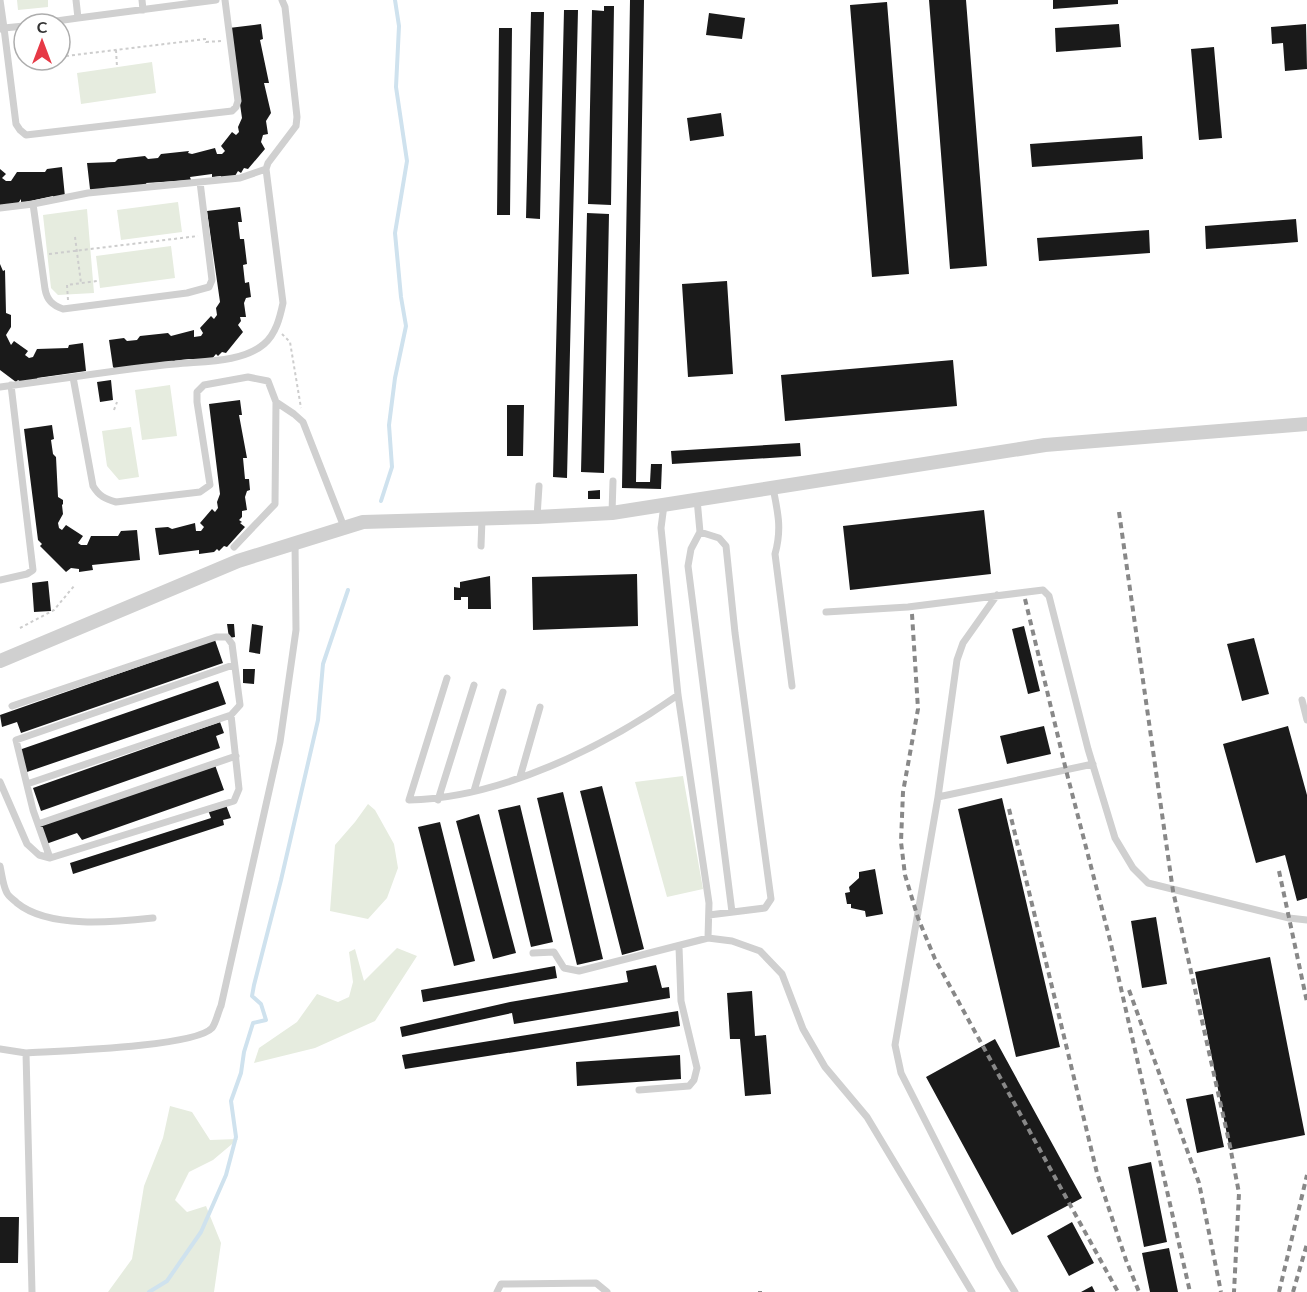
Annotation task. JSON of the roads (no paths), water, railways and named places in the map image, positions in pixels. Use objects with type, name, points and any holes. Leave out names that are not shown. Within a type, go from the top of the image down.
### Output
[{"type":"street","points":[[0,657],[238,561],[363,522],[612,513],[1045,445],[1307,424]]},
{"type":"lane","points":[[0,0],[16,124],[26,135],[232,111],[238,101],[225,0]]},
{"type":"lane","points":[[76,0],[78,18]]},
{"type":"lane","points":[[142,0],[143,10]]},
{"type":"lane","points":[[72,19],[216,0]]},
{"type":"lane","points":[[0,387],[176,363],[214,362],[250,352],[264,344],[280,320],[284,303],[266,169],[296,126],[297,117],[285,7],[282,0]]},
{"type":"lane","points":[[0,208],[88,193],[240,178],[266,169]]},
{"type":"lane","points":[[33,204],[46,297],[53,306],[63,309],[187,293],[209,287],[212,280],[200,182]]},
{"type":"lane","points":[[73,377],[93,486],[105,499],[117,502],[200,492],[210,485],[196,402],[197,392],[204,386],[248,377],[268,381],[276,402],[275,504],[234,548]]},
{"type":"lane","points":[[0,580],[27,574],[33,570],[11,385]]},
{"type":"lane","points":[[276,402],[303,422],[344,527]]},
{"type":"lane","points":[[612,513],[613,481]]},
{"type":"lane","points":[[537,517],[539,486]]},
{"type":"lane","points":[[773,488],[780,521],[779,540],[775,554],[792,686]]},
{"type":"lane","points":[[697,500],[700,532],[691,549],[688,566],[732,912]]},
{"type":"lane","points":[[664,505],[661,528],[678,695],[709,903],[708,938]]},
{"type":"lane","points":[[481,546],[482,519]]},
{"type":"lane","points":[[700,532],[719,538],[726,546],[735,633],[771,899],[765,908],[709,915]]},
{"type":"lane","points":[[0,1049],[26,1053],[168,1042],[197,1036],[212,1028],[221,1006],[280,742],[296,630],[295,543]]},
{"type":"lane","points":[[826,612],[908,607],[1043,590],[1049,596],[1115,838],[1132,868],[1149,883],[1289,918],[1307,920]]},
{"type":"lane","points":[[997,595],[963,643],[957,660],[938,797],[895,1045],[901,1073],[999,1266],[1015,1292]]},
{"type":"lane","points":[[12,706],[216,636],[227,637],[232,644],[240,705],[231,715],[27,784]]},
{"type":"lane","points":[[51,858],[38,824],[16,740],[233,665]]},
{"type":"lane","points":[[447,678],[409,800],[438,800],[520,777],[598,744],[641,721],[678,695]]},
{"type":"lane","points":[[438,800],[474,685]]},
{"type":"lane","points":[[474,791],[503,692]]},
{"type":"lane","points":[[1302,700],[1307,720]]},
{"type":"lane","points":[[520,777],[540,707]]},
{"type":"lane","points":[[0,782],[27,844],[39,855],[51,858],[234,801],[239,789],[231,715]]},
{"type":"lane","points":[[38,824],[236,756]]},
{"type":"lane","points":[[938,797],[1093,764]]},
{"type":"lane","points":[[0,866],[8,895],[22,907],[41,915],[86,922],[153,918]]},
{"type":"lane","points":[[533,953],[554,952],[564,968],[579,971],[708,938],[732,941],[760,951],[782,974],[803,1029],[825,1067],[867,1117],[972,1292]]},
{"type":"lane","points":[[639,1090],[689,1086],[694,1080],[697,1068],[681,1001],[679,947]]},
{"type":"lane","points":[[26,1053],[32,1292]]},
{"type":"lane","points":[[497,1292],[501,1284],[596,1283],[607,1292]]},
{"type":"lane","points":[[523,1284],[526,1292]]},
{"type":"lane","points":[[558,1284],[561,1292]]},
{"type":"waterway","points":[[381,501],[392,467],[389,425],[395,378],[406,326],[395,233],[407,161],[396,87],[399,26],[395,0]]},
{"type":"waterway","points":[[149,1292],[167,1281],[201,1232],[226,1175],[236,1137],[231,1101],[241,1073],[244,1052],[253,1023],[266,1020],[261,1004],[252,996],[254,985],[318,720],[323,664],[348,590]]},
{"type":"railway","points":[[1119,512],[1173,891],[1239,1193],[1234,1292]]},
{"type":"railway","points":[[1025,599],[1110,940],[1190,1292]]},
{"type":"railway","points":[[912,614],[918,709],[903,792],[901,842],[905,875],[918,918],[935,959],[1118,1292]]},
{"type":"railway","points":[[1009,809],[1097,1173],[1139,1292]]},
{"type":"railway","points":[[1279,871],[1307,1002]]},
{"type":"railway","points":[[1129,990],[1199,1183],[1221,1292]]},
{"type":"railway","points":[[1279,1292],[1307,1175]]},
{"type":"railway","points":[[1293,1292],[1307,1244]]}]
